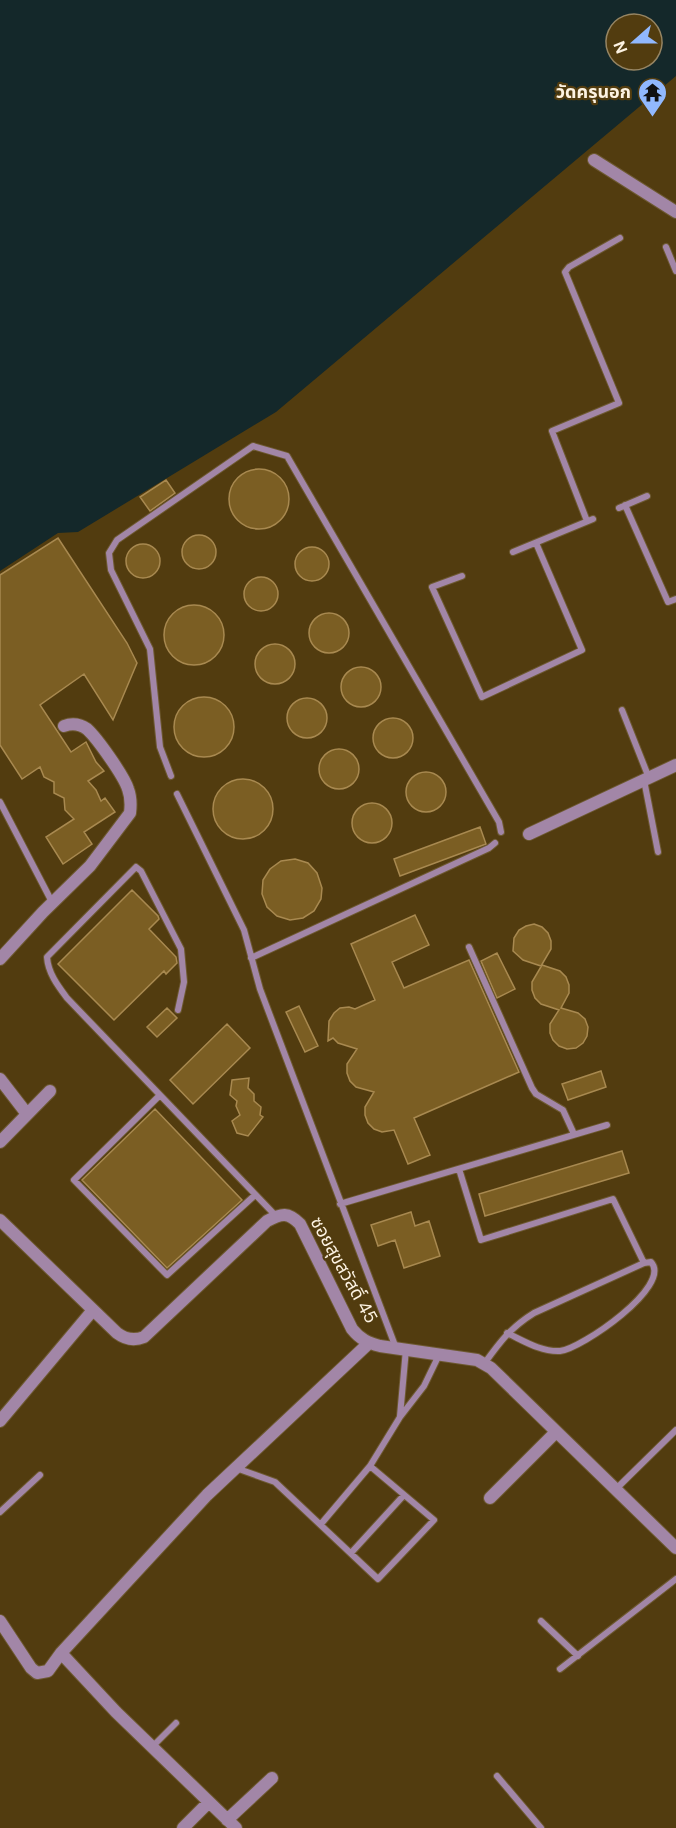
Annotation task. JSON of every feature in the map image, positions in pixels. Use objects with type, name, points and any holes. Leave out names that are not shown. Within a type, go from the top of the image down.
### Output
[{"type":"street","points":[[594,160],[676,212]]},
{"type":"street","points":[[0,959],[90,866],[130,813],[128,789],[122,777],[88,730],[78,725],[64,726]]},
{"type":"street","points":[[529,834],[676,765]]},
{"type":"street","points":[[0,1079],[27,1114]]},
{"type":"street","points":[[0,1142],[50,1091]]},
{"type":"street","points":[[0,1220],[122,1336],[137,1340],[144,1337],[259,1229],[276,1216]]},
{"type":"street","name":"ซอยสุขสวัสดิ์ 45","points":[[276,1216],[292,1216],[300,1224],[352,1329],[359,1337],[369,1343],[477,1360],[491,1368],[676,1548]]},
{"type":"street","points":[[0,1421],[93,1310]]},
{"type":"street","points":[[0,1621],[31,1668],[37,1673],[48,1671],[61,1653],[207,1495],[369,1343]]},
{"type":"street","points":[[490,1498],[556,1431]]},
{"type":"street","points":[[61,1653],[116,1712],[231,1824],[272,1778]]},
{"type":"street","points":[[183,1828],[209,1802]]},
{"type":"lane","points":[[513,552],[590,520],[552,431],[620,403],[565,272],[569,267],[620,238]]},
{"type":"lane","points":[[666,247],[676,271]]},
{"type":"lane","points":[[171,776],[160,747],[150,649],[111,570],[109,553],[117,540],[253,446],[287,456],[499,822],[501,832]]},
{"type":"lane","points":[[647,496],[622,507],[668,602],[676,599]]},
{"type":"lane","points":[[462,576],[432,587],[482,697],[582,650],[537,543]]},
{"type":"lane","points":[[622,711],[646,779],[658,852]]},
{"type":"lane","points":[[177,794],[244,930],[260,989],[340,1204],[401,1349],[400,1417]]},
{"type":"lane","points":[[0,802],[52,903]]},
{"type":"lane","points":[[251,958],[489,848],[495,843]]},
{"type":"lane","points":[[177,1010],[184,982],[181,949],[141,871],[136,867],[47,957],[47,966],[67,998],[276,1216]]},
{"type":"lane","points":[[469,947],[532,1088],[536,1094],[563,1110],[574,1134]]},
{"type":"lane","points":[[160,1095],[74,1180],[167,1275],[255,1195]]},
{"type":"lane","points":[[340,1204],[607,1125]]},
{"type":"lane","points":[[459,1169],[481,1240],[613,1199],[644,1263]]},
{"type":"lane","points":[[484,1364],[507,1333],[534,1313],[644,1263],[651,1262],[655,1266],[656,1273],[653,1282],[643,1296],[625,1312],[574,1347],[560,1351],[541,1349],[507,1333]]},
{"type":"lane","points":[[321,1524],[370,1466],[400,1417],[424,1386],[439,1355]]},
{"type":"lane","points":[[616,1490],[676,1430]]},
{"type":"lane","points":[[235,1468],[275,1482],[378,1579],[434,1520],[370,1466]]},
{"type":"lane","points":[[0,1512],[40,1475]]},
{"type":"lane","points":[[351,1552],[404,1495]]},
{"type":"lane","points":[[560,1669],[676,1580]]},
{"type":"lane","points":[[541,1620],[578,1656]]},
{"type":"lane","points":[[152,1747],[176,1723]]},
{"type":"lane","points":[[497,1776],[541,1828]]},
{"type":"water","points":[[0,0],[676,0],[676,76],[276,412],[78,532],[58,533],[0,571]]},
{"type":"building","points":[[259,469],[276,474],[284,482],[289,499],[284,516],[276,524],[259,529],[242,524],[234,516],[229,499],[234,482],[242,474]]},
{"type":"building","points":[[166,480],[175,493],[150,511],[140,497]]},
{"type":"building","points":[[199,535],[211,540],[216,552],[211,564],[199,569],[187,564],[182,552],[187,540]]},
{"type":"building","points":[[58,538],[127,643],[137,663],[113,720],[84,674],[40,705],[71,752],[86,742],[96,762],[104,771],[88,781],[96,790],[101,801],[105,798],[115,812],[84,832],[92,844],[63,864],[46,837],[74,819],[65,810],[64,798],[54,793],[54,782],[44,777],[40,767],[22,779],[0,745],[0,575]]},
{"type":"building","points":[[143,544],[155,549],[160,561],[155,573],[143,578],[131,573],[126,561],[131,549]]},
{"type":"building","points":[[312,547],[324,552],[329,564],[324,576],[312,581],[300,576],[295,564],[300,552]]},
{"type":"building","points":[[261,577],[273,582],[278,594],[273,606],[261,611],[249,606],[244,594],[249,582]]},
{"type":"building","points":[[194,605],[211,610],[219,618],[224,635],[219,652],[211,660],[194,665],[177,660],[169,652],[164,635],[169,618],[177,610]]},
{"type":"building","points":[[329,613],[343,619],[349,633],[343,647],[329,653],[315,647],[309,633],[315,619]]},
{"type":"building","points":[[275,644],[289,650],[295,664],[289,678],[275,684],[261,678],[255,664],[261,650]]},
{"type":"building","points":[[361,667],[375,673],[381,687],[375,701],[361,707],[347,701],[341,687],[347,673]]},
{"type":"building","points":[[204,697],[221,702],[229,710],[234,727],[229,744],[221,752],[204,757],[187,752],[179,744],[174,727],[179,710],[187,702]]},
{"type":"building","points":[[307,698],[321,704],[327,718],[321,732],[307,738],[293,732],[287,718],[293,704]]},
{"type":"building","points":[[393,718],[407,724],[413,738],[407,752],[393,758],[379,752],[373,738],[379,724]]},
{"type":"building","points":[[339,749],[353,755],[359,769],[353,783],[339,789],[325,783],[319,769],[325,755]]},
{"type":"building","points":[[426,772],[440,778],[446,792],[440,806],[426,812],[412,806],[406,792],[412,778]]},
{"type":"building","points":[[243,779],[260,784],[268,792],[273,809],[268,826],[260,834],[243,839],[226,834],[218,826],[213,809],[218,792],[226,784]]},
{"type":"building","points":[[372,803],[386,809],[392,823],[386,837],[372,843],[358,837],[352,823],[358,809]]},
{"type":"building","points":[[480,827],[486,844],[400,876],[394,859]]},
{"type":"building","points":[[295,859],[308,863],[317,873],[322,888],[321,899],[314,911],[303,918],[290,920],[277,916],[267,907],[262,894],[263,880],[270,869],[281,861]]},
{"type":"building","points":[[132,890],[158,916],[159,919],[149,929],[176,957],[177,963],[166,974],[164,971],[114,1020],[58,964]]},
{"type":"building","points":[[415,915],[429,945],[392,962],[404,988],[469,960],[519,1072],[414,1118],[430,1155],[408,1164],[394,1130],[382,1132],[374,1129],[368,1123],[365,1107],[374,1092],[356,1087],[350,1081],[347,1073],[347,1064],[357,1049],[338,1043],[333,1038],[328,1041],[329,1021],[334,1013],[340,1008],[355,1009],[375,1000],[351,944]]},
{"type":"building","points":[[534,924],[542,927],[548,933],[551,941],[551,949],[541,966],[523,960],[513,951],[514,938],[519,930]]},
{"type":"building","points":[[497,953],[515,989],[497,998],[481,961]]},
{"type":"building","points":[[542,965],[560,971],[566,977],[569,993],[561,1008],[578,1013],[585,1019],[588,1027],[587,1036],[576,1048],[567,1049],[559,1046],[553,1040],[550,1024],[559,1010],[541,1004],[535,998],[532,982]]},
{"type":"building","points":[[299,1006],[318,1046],[305,1052],[286,1012]]},
{"type":"building","points":[[167,1008],[177,1018],[157,1037],[147,1027]]},
{"type":"building","points":[[227,1024],[250,1048],[193,1104],[170,1080]]},
{"type":"building","points":[[601,1071],[606,1087],[568,1100],[562,1084]]},
{"type":"building","points":[[249,1078],[248,1088],[254,1094],[254,1101],[261,1107],[260,1115],[263,1117],[248,1136],[237,1133],[232,1121],[240,1115],[236,1106],[237,1101],[230,1095],[232,1080]]},
{"type":"building","points":[[155,1109],[242,1200],[167,1268],[82,1180]]},
{"type":"building","points":[[622,1151],[629,1173],[485,1216],[479,1194]]},
{"type":"building","points":[[411,1212],[415,1226],[429,1221],[440,1256],[404,1268],[395,1240],[378,1246],[371,1225]]},
{"type":"place","name":"วัดครุนอก","points":[[652,118]]}]
